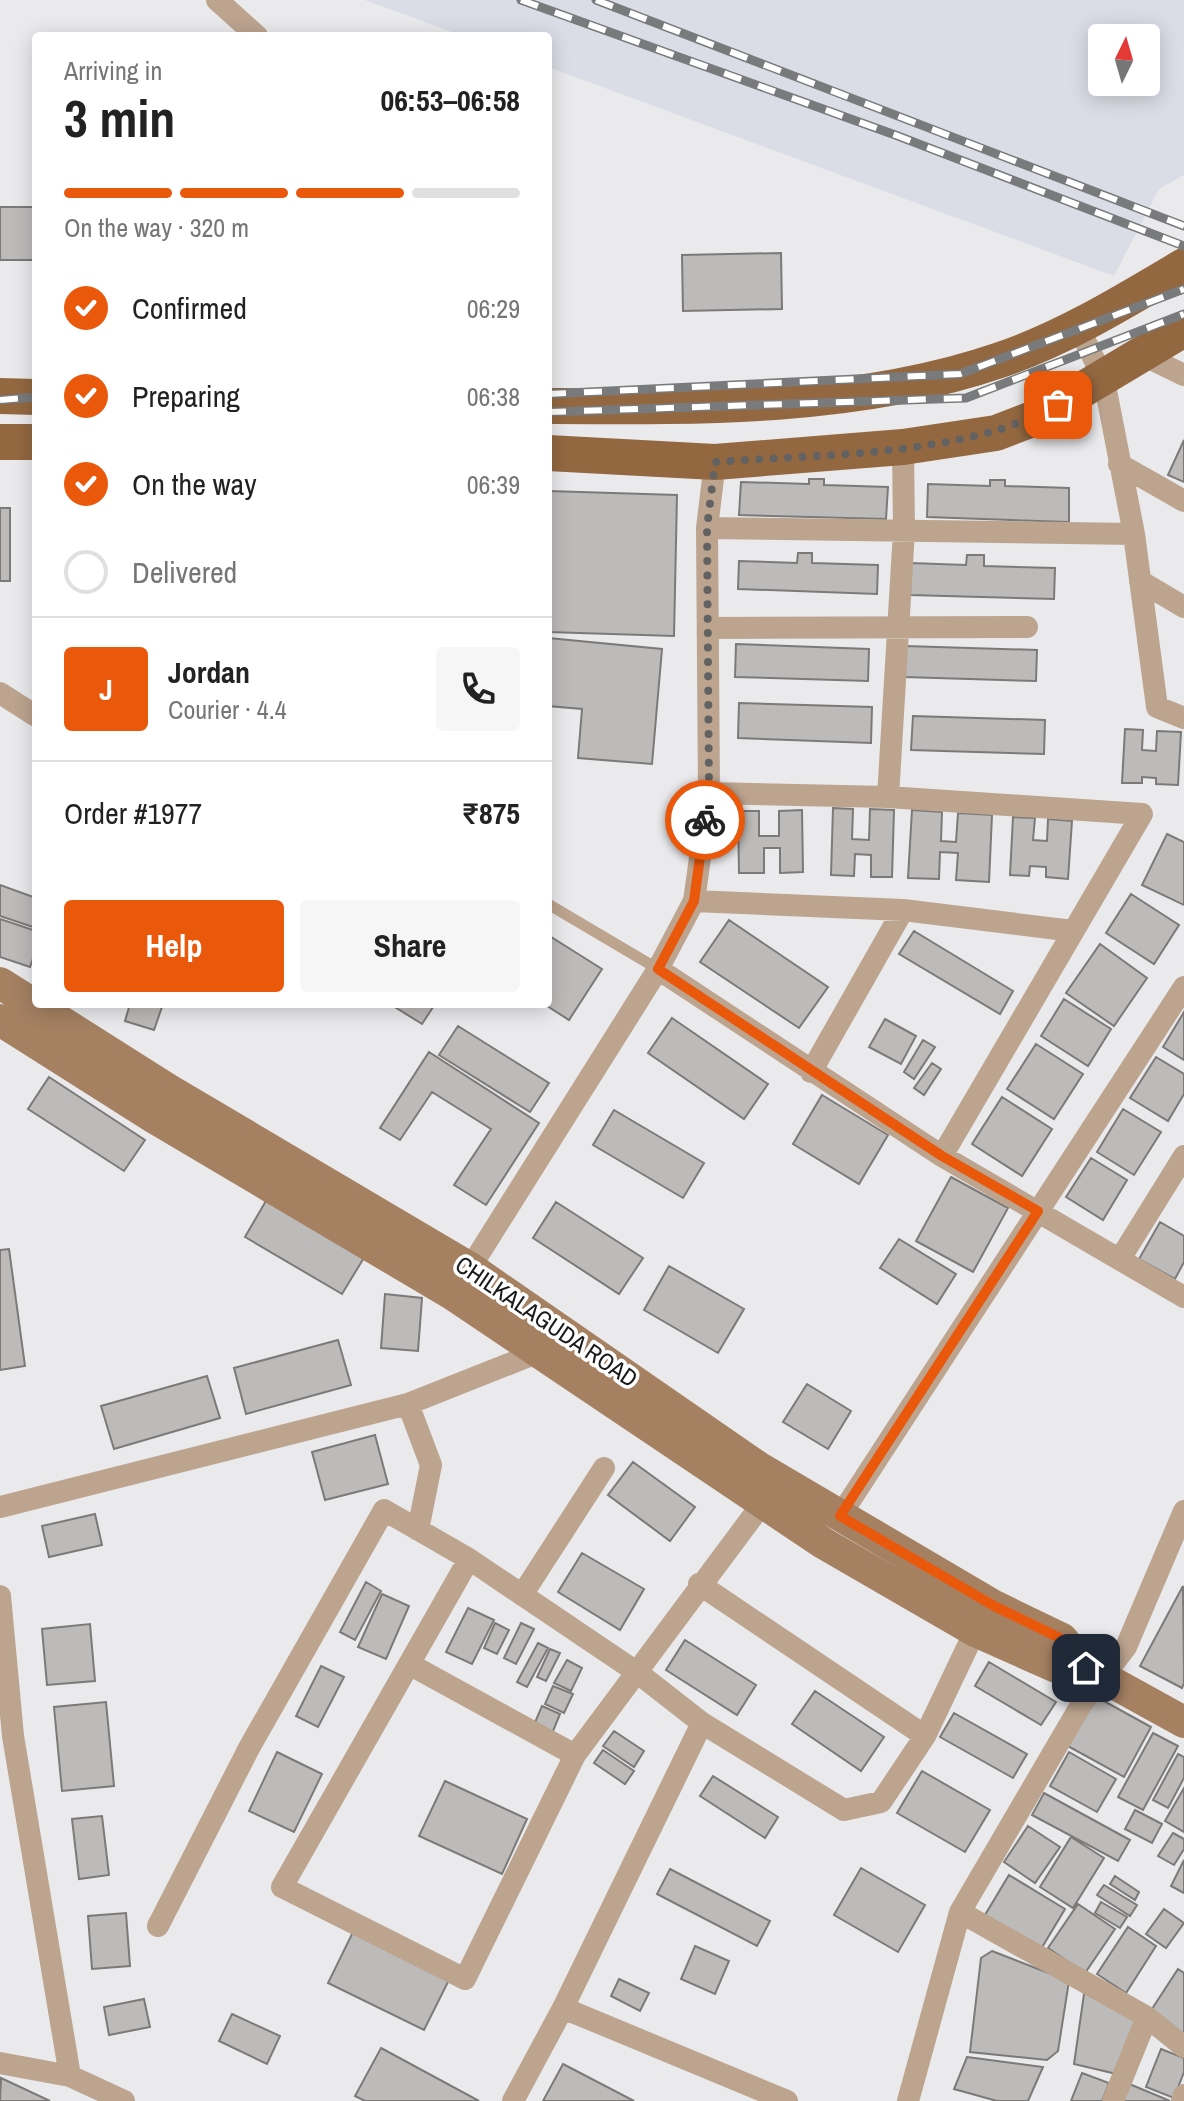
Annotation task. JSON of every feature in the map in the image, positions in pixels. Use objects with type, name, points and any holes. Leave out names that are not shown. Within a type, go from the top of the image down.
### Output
[{"type":"main road","points":[[552,406],[732,403],[913,385],[1001,360],[1078,326],[1184,266]]},
{"type":"main road","points":[[552,453],[715,462],[903,447],[996,433],[1035,418],[1104,380],[1184,329]]},
{"type":"main road","points":[[0,396],[32,397]]},
{"type":"main road","points":[[0,442],[32,442]]},
{"type":"main road","name":"CHILKALAGUDA ROAD","points":[[0,983],[32,1003]]},
{"type":"main road","name":"CHILKALAGUDA ROAD","points":[[39,1008],[169,1090],[470,1268],[758,1467],[994,1606],[1062,1639],[1094,1673],[1184,1722]]},
{"type":"main road","name":"CHILKALAGUDA ROAD","points":[[0,1020],[153,1117],[439,1286],[762,1504],[975,1631],[1056,1667],[1094,1673]]},
{"type":"street","points":[[217,0],[253,32]]},
{"type":"street","points":[[1078,326],[1104,380],[1134,534],[1157,707],[1184,718]]},
{"type":"street","points":[[1145,356],[1184,375]]},
{"type":"street","points":[[888,797],[904,531],[903,447]]},
{"type":"street","points":[[470,1268],[658,969],[694,901],[709,793],[707,528],[715,462]]},
{"type":"street","points":[[1119,464],[1184,501]]},
{"type":"street","points":[[707,528],[1134,534]]},
{"type":"street","points":[[1140,581],[1184,607]]},
{"type":"street","points":[[709,628],[1027,627]]},
{"type":"street","points":[[0,693],[32,713]]},
{"type":"street","points":[[709,793],[888,797],[1142,814],[942,1156]]},
{"type":"street","points":[[694,901],[903,910],[1073,931]]},
{"type":"street","points":[[811,1072],[903,910]]},
{"type":"street","points":[[658,969],[942,1156],[1184,1297]]},
{"type":"street","points":[[840,1516],[1184,987]]},
{"type":"street","points":[[1120,1259],[1184,1156]]},
{"type":"street","points":[[0,1507],[408,1404],[539,1352]]},
{"type":"street","points":[[408,1404],[431,1465],[418,1530]]},
{"type":"street","points":[[522,1595],[604,1468]]},
{"type":"street","points":[[469,1559],[282,1887],[465,1979],[575,1755],[638,1673],[699,1584],[762,1504]]},
{"type":"street","points":[[158,1926],[249,1748],[384,1510],[469,1559],[638,1673],[702,1723],[844,1810],[881,1802],[925,1736],[975,1631]]},
{"type":"street","points":[[908,2101],[960,1912],[1081,1705],[1094,1673],[1126,1647],[1184,1511]]},
{"type":"street","points":[[699,1584],[925,1736]]},
{"type":"street","points":[[0,1596],[6,1736],[70,2076]]},
{"type":"street","points":[[409,1664],[575,1755]]},
{"type":"street","points":[[513,2101],[563,2008],[702,1723]]},
{"type":"street","points":[[960,1912],[1147,2017],[1184,2047]]},
{"type":"street","points":[[563,2008],[787,2101]]},
{"type":"street","points":[[1113,2101],[1147,2017]]},
{"type":"street","points":[[0,2063],[70,2076],[124,2101]]},
{"type":"street","points":[[1182,2101],[1184,2095]]},
{"type":"lane","points":[[552,906],[658,969]]},
{"type":"shaded area","points":[[365,0],[1184,0],[1184,175],[1159,189],[1114,276],[552,68],[552,32],[452,32]]},
{"type":"building","points":[[0,207],[32,207],[32,260],[0,260]]},
{"type":"building","points":[[781,253],[782,309],[683,311],[682,255]]},
{"type":"building","points":[[1184,440],[1184,482],[1168,475]]},
{"type":"building","points":[[809,479],[824,479],[824,485],[888,487],[886,519],[739,515],[741,482],[809,484]]},
{"type":"building","points":[[990,480],[1005,480],[1005,486],[1069,488],[1069,522],[927,517],[928,484],[990,486]]},
{"type":"building","points":[[552,491],[677,495],[674,636],[552,632]]},
{"type":"building","points":[[0,508],[10,508],[10,581],[0,581]]},
{"type":"building","points":[[798,553],[812,553],[812,563],[878,565],[877,594],[738,589],[739,561],[797,563]]},
{"type":"building","points":[[967,555],[984,555],[984,566],[1055,568],[1054,599],[910,595],[911,563],[966,565]]},
{"type":"building","points":[[552,638],[662,649],[652,764],[578,758],[582,709],[552,706]]},
{"type":"building","points":[[736,644],[869,649],[868,681],[735,677]]},
{"type":"building","points":[[905,646],[1037,650],[1036,681],[904,677]]},
{"type":"building","points":[[739,703],[872,707],[871,743],[738,738]]},
{"type":"building","points":[[913,716],[1045,720],[1044,754],[911,750]]},
{"type":"building","points":[[1125,729],[1143,730],[1142,750],[1156,751],[1157,731],[1181,732],[1178,785],[1156,784],[1156,778],[1142,777],[1142,783],[1122,783]]},
{"type":"building","points":[[833,808],[853,809],[852,839],[869,840],[870,809],[894,810],[892,877],[871,877],[871,855],[855,854],[854,876],[831,875]]},
{"type":"building","points":[[802,810],[803,872],[780,873],[780,848],[764,848],[764,873],[739,873],[738,811],[759,811],[759,836],[779,836],[779,811]]},
{"type":"building","points":[[912,810],[942,812],[941,841],[956,842],[958,813],[992,815],[989,882],[956,880],[958,853],[940,852],[939,879],[908,878]]},
{"type":"building","points":[[1013,817],[1035,818],[1033,840],[1047,841],[1048,819],[1072,821],[1068,879],[1046,877],[1046,867],[1030,866],[1029,876],[1010,875]]},
{"type":"building","points":[[1167,834],[1184,842],[1184,905],[1142,885]]},
{"type":"building","points":[[0,885],[32,897],[32,927],[0,916]]},
{"type":"building","points":[[1131,894],[1179,925],[1154,964],[1106,933]]},
{"type":"building","points":[[0,919],[32,930],[30,967],[0,957]]},
{"type":"building","points":[[729,920],[828,987],[799,1028],[700,962]]},
{"type":"building","points":[[914,931],[1013,991],[1000,1014],[899,954]]},
{"type":"building","points":[[552,938],[602,969],[569,1020],[550,1008]]},
{"type":"building","points":[[1100,944],[1147,978],[1114,1026],[1066,993]]},
{"type":"building","points":[[1064,999],[1111,1029],[1088,1066],[1041,1036]]},
{"type":"building","points":[[129,1008],[162,1008],[154,1030],[125,1021]]},
{"type":"building","points":[[396,1008],[432,1008],[422,1024]]},
{"type":"building","points":[[1184,1012],[1184,1060],[1163,1047]]},
{"type":"building","points":[[672,1018],[768,1084],[744,1119],[648,1053]]},
{"type":"building","points":[[885,1019],[916,1036],[901,1064],[869,1047]]},
{"type":"building","points":[[458,1026],[549,1083],[530,1112],[439,1055]]},
{"type":"building","points":[[923,1040],[935,1047],[914,1079],[904,1072]]},
{"type":"building","points":[[1036,1044],[1083,1074],[1054,1119],[1007,1089]]},
{"type":"building","points":[[429,1052],[539,1123],[486,1205],[454,1185],[491,1129],[432,1092],[400,1140],[380,1128]]},
{"type":"building","points":[[1156,1057],[1184,1074],[1184,1094],[1168,1121],[1130,1098]]},
{"type":"building","points":[[932,1063],[941,1069],[924,1095],[914,1088]]},
{"type":"building","points":[[49,1077],[145,1140],[124,1171],[28,1109]]},
{"type":"building","points":[[822,1095],[888,1135],[859,1184],[793,1144]]},
{"type":"building","points":[[1002,1097],[1052,1129],[1022,1176],[972,1144]]},
{"type":"building","points":[[1123,1109],[1161,1132],[1134,1175],[1097,1152]]},
{"type":"building","points":[[614,1110],[704,1163],[683,1198],[593,1145]]},
{"type":"building","points":[[1091,1158],[1127,1180],[1103,1220],[1066,1197]]},
{"type":"building","points":[[951,1177],[1008,1208],[973,1272],[916,1241]]},
{"type":"building","points":[[267,1199],[365,1256],[342,1294],[245,1237]]},
{"type":"building","points":[[556,1202],[643,1258],[619,1294],[533,1238]]},
{"type":"building","points":[[1160,1222],[1184,1236],[1184,1262],[1175,1279],[1139,1259]]},
{"type":"building","points":[[899,1239],[956,1274],[937,1304],[880,1268]]},
{"type":"building","points":[[9,1249],[25,1366],[0,1370],[0,1250]]},
{"type":"building","points":[[669,1266],[744,1309],[718,1353],[644,1310]]},
{"type":"building","points":[[385,1294],[422,1298],[418,1351],[381,1348]]},
{"type":"building","points":[[338,1340],[351,1385],[246,1414],[234,1368]]},
{"type":"building","points":[[207,1376],[220,1418],[114,1449],[101,1406]]},
{"type":"building","points":[[807,1384],[851,1411],[828,1449],[783,1422]]},
{"type":"building","points":[[375,1435],[388,1484],[325,1500],[312,1452]]},
{"type":"building","points":[[633,1462],[695,1507],[670,1541],[608,1495]]},
{"type":"building","points":[[95,1514],[102,1545],[49,1557],[42,1526]]},
{"type":"building","points":[[582,1553],[644,1589],[620,1630],[558,1592]]},
{"type":"building","points":[[366,1582],[381,1591],[355,1640],[340,1632]]},
{"type":"building","points":[[1183,1586],[1184,1683],[1182,1688],[1140,1666]]},
{"type":"building","points":[[382,1594],[409,1606],[386,1659],[358,1647]]},
{"type":"building","points":[[468,1608],[494,1620],[472,1664],[446,1652]]},
{"type":"building","points":[[495,1623],[509,1630],[497,1654],[484,1648]]},
{"type":"building","points":[[521,1623],[534,1629],[516,1664],[504,1658]]},
{"type":"building","points":[[90,1624],[95,1681],[47,1685],[42,1629]]},
{"type":"building","points":[[685,1640],[756,1685],[737,1715],[666,1670]]},
{"type":"building","points":[[538,1643],[548,1648],[527,1687],[517,1682]]},
{"type":"building","points":[[550,1649],[560,1653],[546,1681],[537,1677]]},
{"type":"building","points":[[567,1660],[582,1668],[571,1691],[554,1683]]},
{"type":"building","points":[[989,1662],[1056,1702],[1041,1725],[975,1686]]},
{"type":"building","points":[[321,1666],[344,1677],[318,1727],[296,1716]]},
{"type":"building","points":[[553,1686],[573,1694],[564,1713],[545,1704]]},
{"type":"building","points":[[815,1691],[884,1737],[861,1771],[792,1724]]},
{"type":"building","points":[[1093,1695],[1151,1727],[1124,1777],[1066,1745]]},
{"type":"building","points":[[106,1702],[114,1786],[62,1791],[54,1707]]},
{"type":"building","points":[[542,1706],[560,1714],[551,1736],[533,1727]]},
{"type":"building","points":[[954,1713],[1027,1754],[1013,1778],[940,1737]]},
{"type":"building","points":[[614,1731],[644,1751],[634,1767],[603,1746]]},
{"type":"building","points":[[1153,1733],[1178,1746],[1143,1810],[1118,1797]]},
{"type":"building","points":[[603,1750],[634,1771],[625,1784],[594,1763]]},
{"type":"building","points":[[277,1752],[322,1774],[294,1832],[249,1811]]},
{"type":"building","points":[[1069,1752],[1116,1779],[1097,1812],[1050,1786]]},
{"type":"building","points":[[1178,1754],[1184,1757],[1184,1778],[1168,1808],[1153,1800]]},
{"type":"building","points":[[922,1771],[990,1810],[965,1852],[897,1813]]},
{"type":"building","points":[[713,1776],[778,1817],[765,1838],[700,1796]]},
{"type":"building","points":[[445,1781],[527,1819],[502,1874],[419,1836]]},
{"type":"building","points":[[1184,1788],[1184,1832],[1165,1821]]},
{"type":"building","points":[[1044,1793],[1130,1840],[1118,1861],[1032,1815]]},
{"type":"building","points":[[1135,1810],[1162,1824],[1152,1843],[1125,1829]]},
{"type":"building","points":[[102,1816],[109,1875],[79,1879],[72,1819]]},
{"type":"building","points":[[1028,1826],[1060,1847],[1035,1883],[1004,1862]]},
{"type":"building","points":[[1173,1833],[1184,1839],[1184,1849],[1174,1865],[1158,1856]]},
{"type":"building","points":[[1071,1837],[1104,1858],[1073,1908],[1040,1887]]},
{"type":"building","points":[[1184,1860],[1184,1893],[1171,1886]]},
{"type":"building","points":[[861,1868],[925,1905],[898,1952],[834,1915]]},
{"type":"building","points":[[670,1869],[770,1921],[757,1946],[657,1894]]},
{"type":"building","points":[[1009,1875],[1065,1909],[1041,1949],[985,1915]]},
{"type":"building","points":[[1115,1876],[1139,1892],[1135,1900],[1110,1884]]},
{"type":"building","points":[[1104,1885],[1137,1905],[1130,1916],[1097,1895]]},
{"type":"building","points":[[1101,1902],[1127,1917],[1120,1928],[1095,1913]]},
{"type":"building","points":[[1078,1904],[1115,1929],[1085,1973],[1048,1948]]},
{"type":"building","points":[[1164,1909],[1184,1923],[1166,1948],[1146,1934]]},
{"type":"building","points":[[126,1913],[130,1966],[92,1969],[88,1916]]},
{"type":"building","points":[[1128,1927],[1156,1946],[1126,1993],[1097,1974]]},
{"type":"building","points":[[353,1932],[450,1978],[424,2030],[328,1983]]},
{"type":"building","points":[[695,1946],[729,1961],[715,1994],[681,1979]]},
{"type":"building","points":[[992,1951],[1069,1981],[1058,2051],[1047,2060],[970,2052],[981,1958]]},
{"type":"building","points":[[1178,1969],[1184,1973],[1184,2035],[1150,2012]]},
{"type":"building","points":[[619,1979],[649,1993],[640,2011],[611,1996]]},
{"type":"building","points":[[1085,1987],[1139,2018],[1121,2075],[1074,2064]]},
{"type":"building","points":[[144,1999],[150,2027],[109,2035],[104,2007]]},
{"type":"building","points":[[232,2014],[280,2036],[267,2064],[219,2041]]},
{"type":"building","points":[[381,2048],[479,2101],[365,2101],[355,2096]]},
{"type":"building","points":[[1161,2049],[1184,2058],[1184,2072],[1174,2098],[1146,2087]]},
{"type":"building","points":[[967,2057],[1043,2067],[1028,2101],[997,2101],[954,2089]]},
{"type":"building","points":[[563,2064],[634,2101],[543,2101]]},
{"type":"building","points":[[1082,2073],[1109,2083],[1102,2101],[1071,2101]]},
{"type":"building","points":[[1,2078],[50,2101],[0,2101]]},
{"type":"building","points":[[1127,2083],[1170,2101],[1120,2101]]},
{"type":"railway","points":[[521,0],[898,136],[1184,246]]},
{"type":"railway","points":[[596,0],[1184,226]]},
{"type":"railway","points":[[552,394],[960,374],[1184,289]]},
{"type":"railway","points":[[552,412],[966,398],[1184,314]]},
{"type":"railway","points":[[0,400],[32,397]]},
{"type":"way so far","points":[[705,820],[709,793],[707,528],[715,462],[903,447],[996,433],[1058,405]]},
{"type":"route","points":[[705,820],[694,901],[658,969],[942,1156],[1038,1211],[840,1516],[994,1606],[1062,1639],[1086,1668]]}]
